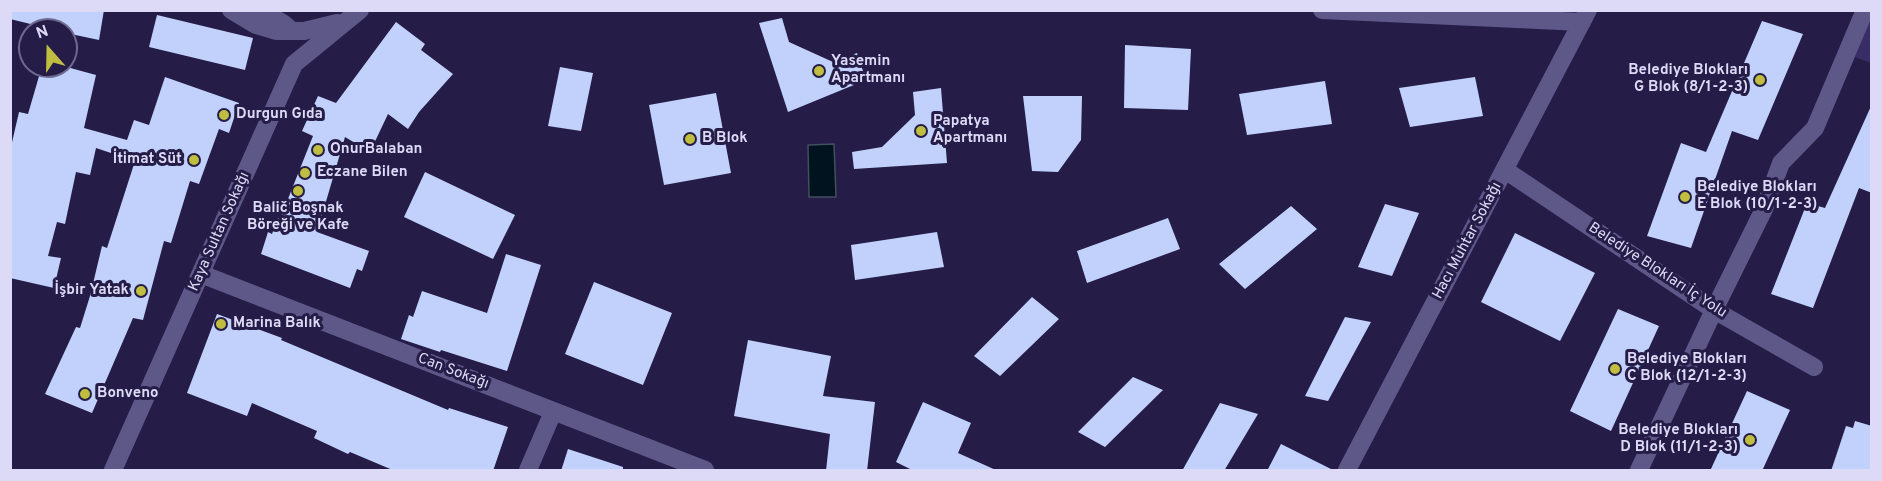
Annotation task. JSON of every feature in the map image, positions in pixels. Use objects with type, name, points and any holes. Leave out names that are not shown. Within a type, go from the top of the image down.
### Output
[{"type":"street","name":"Kaya Sultan Sokağı","points":[[231,10],[267,29],[292,32],[340,22],[357,12]]},
{"type":"street","points":[[261,10],[284,24],[297,39],[298,48],[292,67]]},
{"type":"street","points":[[1322,10],[1585,16]]},
{"type":"street","points":[[1639,471],[1764,209],[1781,163],[1815,128],[1865,10]]},
{"type":"street","name":"Kaya Sultan Sokağı","points":[[113,471],[292,67],[357,12]]},
{"type":"street","name":"Hacı Muhtar Sokağı","points":[[1347,471],[1585,16]]},
{"type":"street","name":"Belediye Blokları İç Yolu","points":[[1505,170],[1714,310],[1814,367]]},
{"type":"street","name":"Can Sokağı","points":[[201,274],[705,471]]},
{"type":"street","points":[[528,471],[553,411]]},
{"type":"shaded area","points":[[1871,18],[1871,63],[1855,57]]},
{"type":"water","points":[[834,144],[836,197],[809,197],[808,145]]},
{"type":"building","points":[[10,10],[104,10],[99,40],[78,36],[78,18],[18,18],[18,21],[10,19]]},
{"type":"building","points":[[157,15],[253,38],[245,70],[149,47]]},
{"type":"building","name":"Yasemin Apartmanı","points":[[782,18],[789,42],[833,62],[857,53],[866,80],[788,112],[759,23]]},
{"type":"building","points":[[1762,21],[1803,34],[1758,140],[1732,131],[1691,248],[1647,236],[1681,143],[1706,152]]},
{"type":"building","points":[[396,22],[425,44],[421,50],[453,74],[419,112],[408,129],[388,114],[370,152],[345,137],[317,232],[369,251],[362,271],[357,269],[350,288],[261,254],[268,232],[272,234],[278,218],[280,219],[313,136],[302,131],[318,96],[336,103]]},
{"type":"building","points":[[1125,45],[1191,49],[1188,110],[1124,108]]},
{"type":"building","points":[[560,67],[593,73],[581,131],[548,126]]},
{"type":"building","points":[[78,70],[96,75],[84,128],[127,140],[134,120],[149,125],[165,77],[239,103],[229,133],[219,129],[199,184],[190,181],[171,243],[164,241],[143,320],[133,318],[92,413],[45,394],[76,327],[80,328],[102,246],[107,248],[135,161],[96,148],[90,175],[76,172],[65,224],[57,222],[48,256],[61,258],[54,288],[10,278],[10,151],[19,112],[28,114],[38,78],[78,78]]},
{"type":"building","points":[[1475,77],[1483,116],[1410,127],[1399,88]]},
{"type":"building","points":[[1325,81],[1332,124],[1247,135],[1239,94]]},
{"type":"building","name":"Papatya Apartmanı","points":[[941,88],[947,163],[854,169],[852,152],[882,147],[915,115],[913,92]]},
{"type":"building","name":"B Blok","points":[[716,93],[731,173],[664,185],[649,105]]},
{"type":"building","points":[[1023,96],[1082,96],[1081,140],[1058,172],[1032,171]]},
{"type":"building","points":[[1872,104],[1872,193],[1859,188],[1813,308],[1771,294],[1807,203],[1825,208]]},
{"type":"building","points":[[425,172],[515,215],[493,259],[404,217]]},
{"type":"building","points":[[1385,204],[1419,213],[1392,276],[1358,267]]},
{"type":"building","points":[[1291,206],[1317,229],[1245,289],[1219,264]]},
{"type":"building","points":[[1168,218],[1180,249],[1087,283],[1077,251]]},
{"type":"building","points":[[937,232],[944,267],[855,280],[851,245]]},
{"type":"building","points":[[1515,233],[1595,273],[1560,341],[1481,302]]},
{"type":"building","points":[[506,254],[541,265],[507,371],[401,339],[409,315],[413,317],[422,291],[487,313]]},
{"type":"building","points":[[594,282],[672,313],[643,385],[565,354]]},
{"type":"building","points":[[1032,297],[1059,319],[1000,376],[974,356]]},
{"type":"building","name":"Belediye Blokları C Blok (12/1-2-3)","points":[[1618,309],[1659,326],[1611,431],[1570,411]]},
{"type":"building","points":[[217,314],[282,338],[281,340],[448,410],[449,408],[508,427],[493,471],[395,471],[350,452],[348,454],[314,438],[317,431],[252,403],[247,416],[187,393]]},
{"type":"building","points":[[1345,317],[1371,322],[1328,401],[1305,396]]},
{"type":"building","points":[[748,340],[831,356],[823,396],[875,402],[867,471],[826,471],[830,434],[734,416]]},
{"type":"building","points":[[1133,377],[1163,390],[1105,447],[1078,432]]},
{"type":"building","name":"Belediye Blokları D Blok (11/1-2-3)","points":[[1747,391],[1790,410],[1762,471],[1710,471]]},
{"type":"building","points":[[923,402],[971,423],[958,453],[998,471],[914,471],[896,462]]},
{"type":"building","points":[[1220,403],[1258,414],[1224,471],[1182,471]]},
{"type":"building","points":[[1855,421],[1872,426],[1872,471],[1831,471],[1846,426],[1853,428]]},
{"type":"building","points":[[1281,444],[1335,471],[1267,471]]},
{"type":"building","points":[[568,449],[623,467],[623,471],[561,471]]},
{"type":"place","name":"Yasemin Apartmanı","points":[[819,71]]},
{"type":"place","name":"Belediye Blokları G Blok (8/1-2-3)","points":[[1760,80]]},
{"type":"place","name":"Durgun Gıda","points":[[224,115]]},
{"type":"place","name":"Papatya Apartmanı","points":[[921,131]]},
{"type":"place","name":"B Blok","points":[[690,139]]},
{"type":"place","name":"OnurBalaban","points":[[318,150]]},
{"type":"place","name":"İtimat Süt","points":[[194,160]]},
{"type":"place","name":"Eczane Bilen","points":[[305,173]]},
{"type":"place","name":"Balič Boşnak Böreği ve Kafe","points":[[298,191]]},
{"type":"place","name":"Belediye Blokları E Blok (10/1-2-3)","points":[[1685,197]]},
{"type":"place","name":"İşbir Yatak","points":[[141,291]]},
{"type":"place","name":"Marina Balık","points":[[221,324]]},
{"type":"place","name":"Belediye Blokları C Blok (12/1-2-3)","points":[[1615,369]]},
{"type":"place","name":"Bonveno","points":[[85,394]]},
{"type":"place","name":"Belediye Blokları D Blok (11/1-2-3)","points":[[1750,440]]}]
